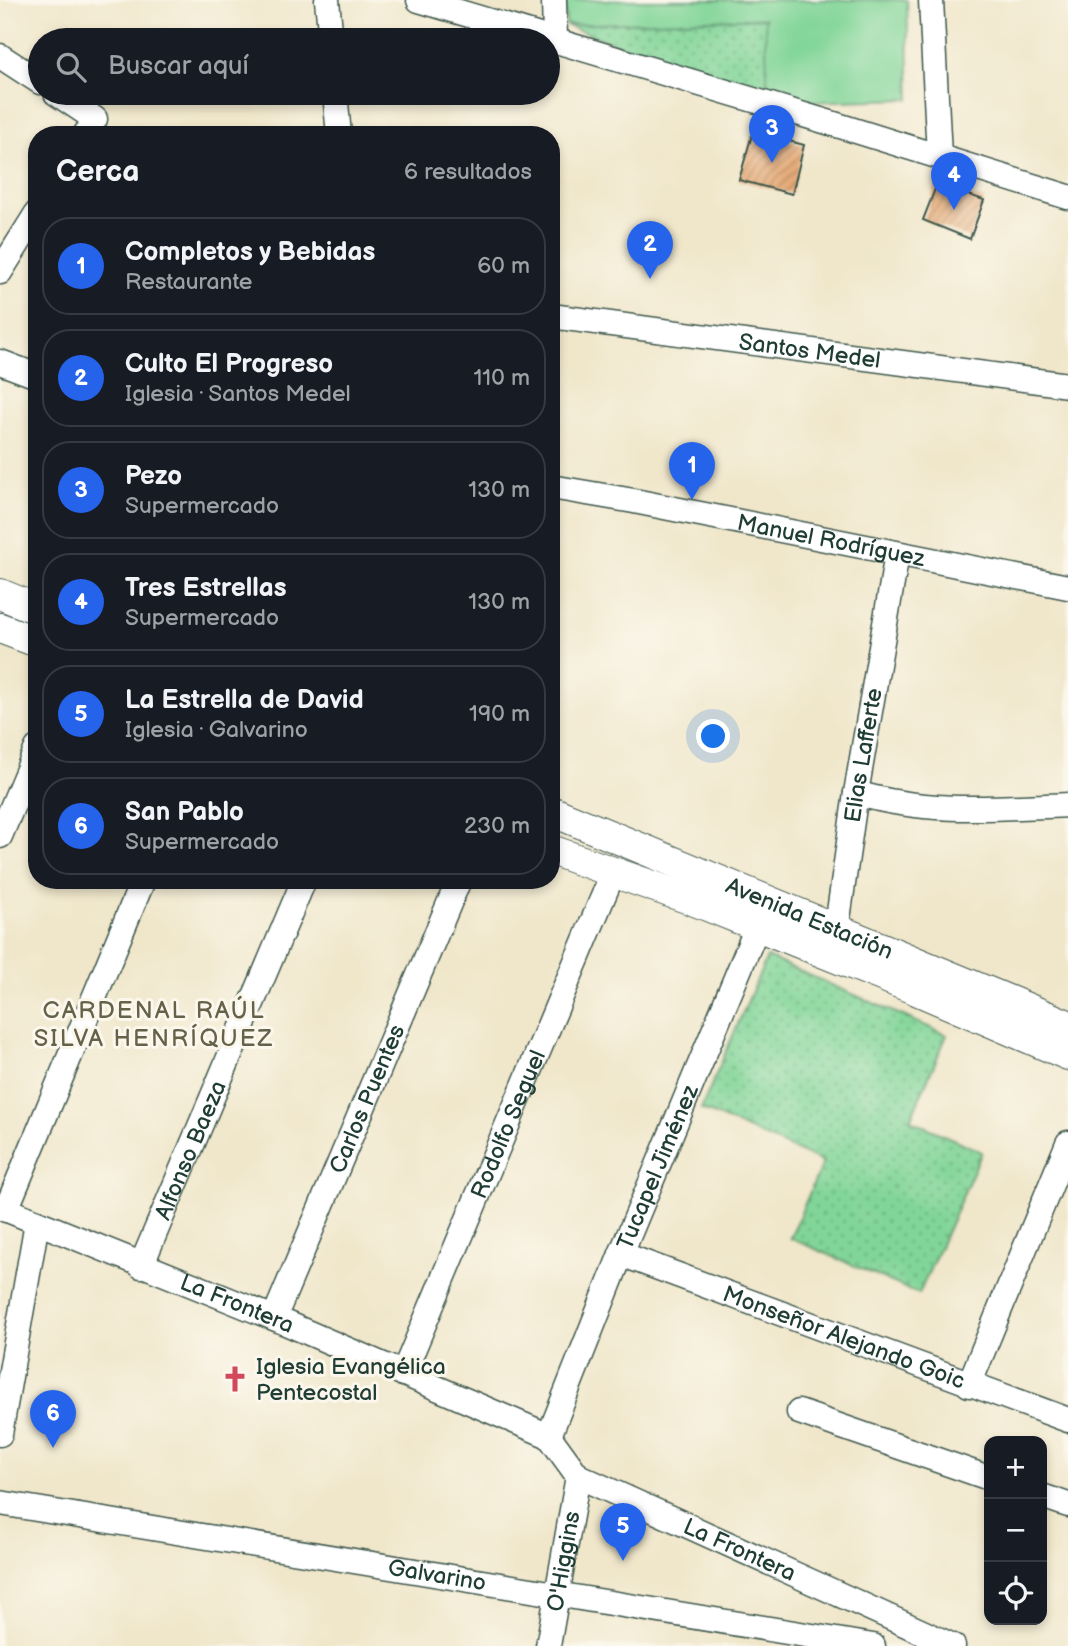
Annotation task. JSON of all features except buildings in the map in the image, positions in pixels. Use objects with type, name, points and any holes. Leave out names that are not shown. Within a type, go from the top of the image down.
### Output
[{"type":"street","points":[[327,0],[330,28]]},
{"type":"street","points":[[419,0],[514,28]]},
{"type":"street","points":[[554,0],[555,28]]},
{"type":"street","points":[[931,0],[939,156]]},
{"type":"street","points":[[560,42],[1068,197]]},
{"type":"street","points":[[0,56],[28,74]]},
{"type":"street","points":[[68,105],[89,126]]},
{"type":"street","points":[[336,105],[338,126]]},
{"type":"street","points":[[0,272],[28,227]]},
{"type":"street","name":"Santos Medel","points":[[560,317],[1068,385]]},
{"type":"street","points":[[0,362],[28,373]]},
{"type":"street","name":"Manuel Rodríguez","points":[[560,489],[1068,587]]},
{"type":"street","name":"Elias Lafferte","points":[[834,944],[856,793],[897,554]]},
{"type":"street","points":[[0,594],[28,606]]},
{"type":"street","points":[[0,628],[28,639]]},
{"type":"street","points":[[0,836],[28,769]]},
{"type":"street","points":[[856,793],[890,803],[961,809],[1068,805]]},
{"type":"street","name":"Avenida Estación","points":[[560,815],[769,900],[834,944],[914,989],[1068,1055]]},
{"type":"street","name":"Avenida Estación","points":[[560,852],[695,901],[756,927],[834,944],[1068,1025]]},
{"type":"street","name":"Rodolfo Seguel","points":[[403,1374],[613,873]]},
{"type":"street","points":[[3,1209],[139,889]]},
{"type":"street","name":"Alfonso Baeza","points":[[141,1266],[300,889]]},
{"type":"street","name":"Carlos Puentes","points":[[274,1318],[455,889]]},
{"type":"street","name":"Tucapel Jiménez","points":[[549,1436],[621,1254],[769,900]]},
{"type":"street","points":[[969,1385],[1068,1143]]},
{"type":"street","name":"La Frontera","points":[[3,1209],[274,1318],[549,1436],[578,1476],[953,1646]]},
{"type":"street","points":[[0,1434],[37,1222]]},
{"type":"street","name":"Monseñor Alejando Goic","points":[[621,1254],[1068,1420]]},
{"type":"street","points":[[799,1412],[984,1476]]},
{"type":"street","name":"O'Higgins","points":[[548,1646],[578,1476]]},
{"type":"street","points":[[1047,1498],[1068,1506]]},
{"type":"street","name":"Galvarino","points":[[0,1503],[873,1646]]},
{"type":"green space","points":[[565,0],[907,0],[910,99],[768,103],[765,18],[566,25]]},
{"type":"green space","points":[[766,18],[768,103],[566,25]]},
{"type":"green space","points":[[767,957],[947,1035],[910,1120],[982,1152],[919,1294],[790,1238],[823,1162],[701,1109]]},
{"type":"place","name":"Pezo","points":[[772,163]]},
{"type":"place","name":"Tres Estrellas","points":[[954,210]]},
{"type":"place","name":"Culto El Progreso","points":[[650,279]]},
{"type":"place","name":"Completos y Bebidas","points":[[692,500]]},
{"type":"place","name":"Iglesia Evangélica Pentecostal","points":[[235,1379]]},
{"type":"place","name":"San Pablo","points":[[53,1448]]},
{"type":"place","name":"La Estrella de David","points":[[623,1561]]},
{"type":"district","name":"CARDENAL RAÚL SILVA HENRÍQUEZ","points":[[154,1024]]}]
